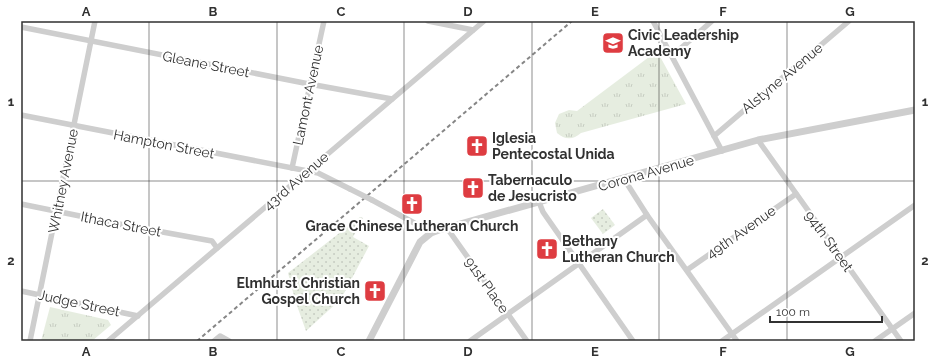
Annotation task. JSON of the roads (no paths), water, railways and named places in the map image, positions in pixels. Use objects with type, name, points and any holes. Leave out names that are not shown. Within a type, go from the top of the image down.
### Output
[{"type":"street","name":"Whitney Avenue","points":[[30,341],[95,21]]},
{"type":"street","name":"Lamont Avenue","points":[[292,168],[324,21]]},
{"type":"street","points":[[428,21],[473,30]]},
{"type":"street","name":"43rd Avenue","points":[[108,341],[484,21]]},
{"type":"street","points":[[653,21],[722,151]]},
{"type":"street","points":[[672,56],[712,21]]},
{"type":"street","name":"Alstyne Avenue","points":[[714,136],[849,21]]},
{"type":"street","name":"Gleane Street","points":[[21,27],[310,85],[392,99]]},
{"type":"street","name":"Corona Avenue","points":[[430,233],[758,140],[915,110]]},
{"type":"street","name":"Hampton Street","points":[[21,115],[307,171]]},
{"type":"street","name":"94th Street","points":[[758,140],[900,341]]},
{"type":"street","points":[[307,171],[318,173],[372,200],[430,233],[420,242],[369,341]]},
{"type":"street","points":[[624,179],[647,215],[738,341]]},
{"type":"street","name":"49th Avenue","points":[[687,270],[796,194]]},
{"type":"street","points":[[539,202],[543,212],[633,341]]},
{"type":"street","name":"Ithaca Street","points":[[21,204],[212,241],[218,248]]},
{"type":"street","points":[[722,341],[915,205]]},
{"type":"street","points":[[470,341],[647,215]]},
{"type":"street","name":"91st Place","points":[[447,228],[527,341]]},
{"type":"street","name":"Judge Street","points":[[21,291],[138,316]]},
{"type":"street","points":[[875,341],[915,313]]},
{"type":"street","points":[[214,341],[220,336],[229,341]]},
{"type":"railway","points":[[197,341],[572,21]]},
{"type":"place","name":"Civic Leadership Academy","points":[[613,43]]},
{"type":"place","name":"Iglesia Pentecostal Unida","points":[[477,146]]},
{"type":"place","name":"Tabernaculo de Jesucristo","points":[[473,188]]},
{"type":"place","name":"Grace Chinese Lutheran Church","points":[[412,204]]},
{"type":"place","name":"Bethany Lutheran Church","points":[[547,249]]},
{"type":"place","name":"Elmhurst Christian Gospel Church","points":[[375,291]]}]
